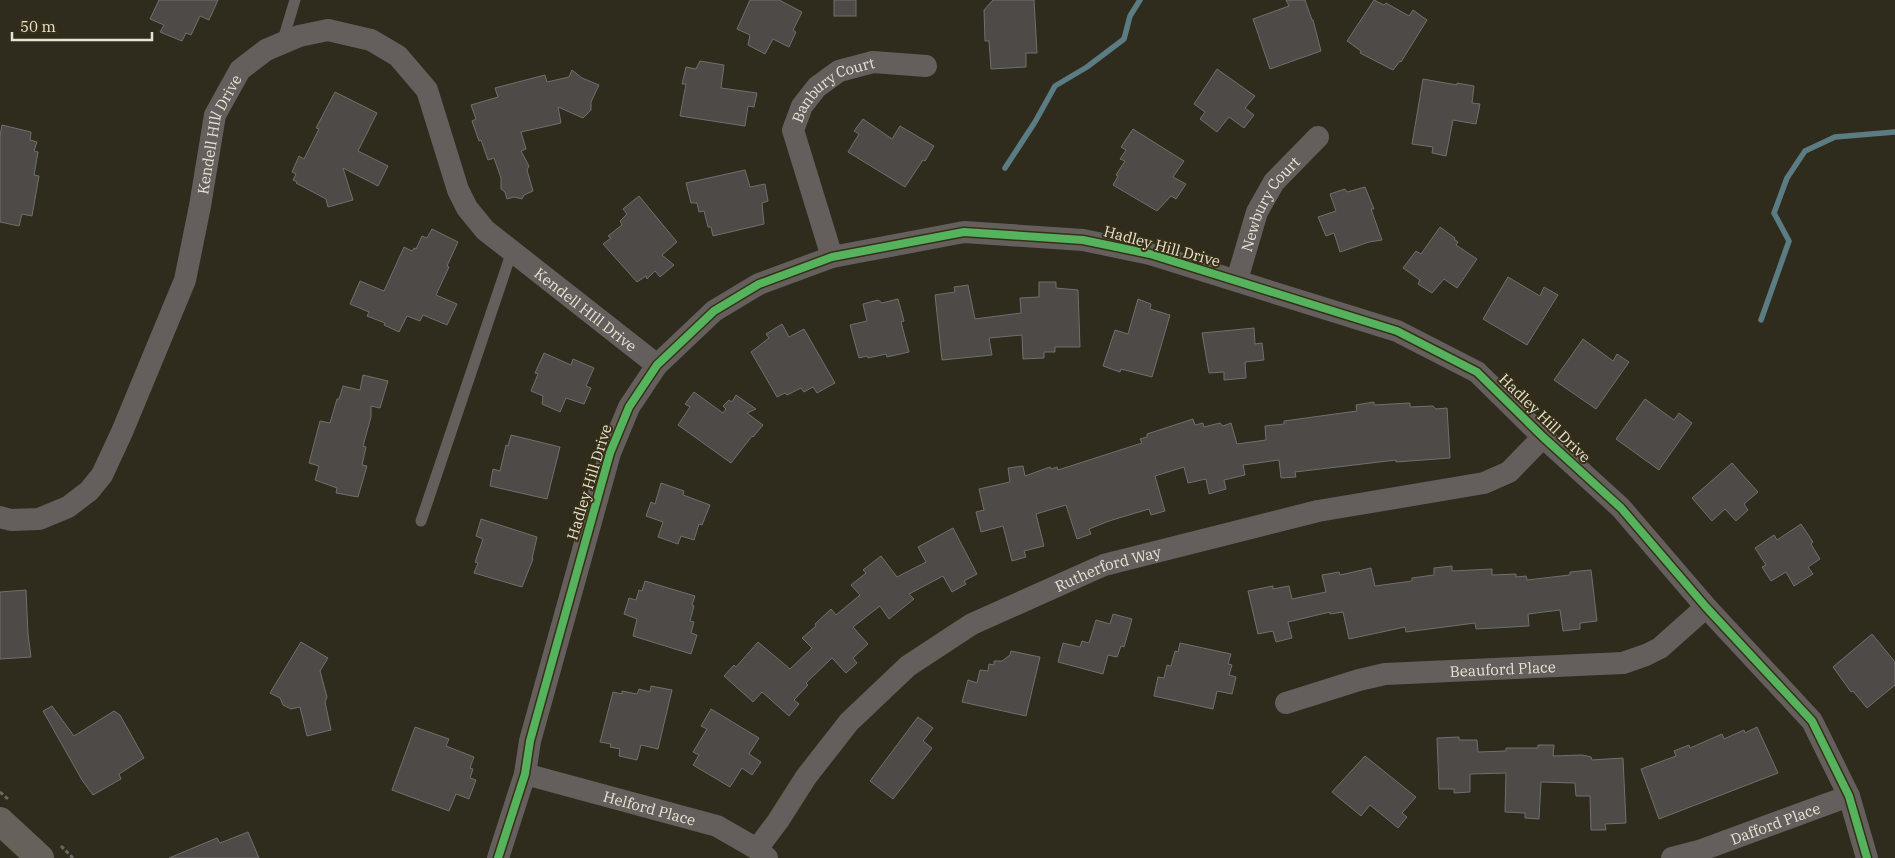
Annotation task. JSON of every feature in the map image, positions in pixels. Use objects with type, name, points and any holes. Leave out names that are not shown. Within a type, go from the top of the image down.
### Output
[{"type":"main road","points":[[0,821],[33,856]]},
{"type":"street","name":"Kendell HIll Drive","points":[[0,517],[11,520],[39,519],[68,507],[89,491],[102,475],[122,432],[185,280],[200,206],[215,115],[240,70],[266,50],[299,36],[328,30],[371,40],[398,56],[427,90],[458,190],[467,208],[485,230],[657,364]]},
{"type":"street","name":"Banbury Court","points":[[832,257],[793,130],[802,106],[817,87],[839,71],[873,62],[926,66]]},
{"type":"street","name":"Newbury Court","points":[[1237,280],[1257,212],[1274,182],[1318,137]]},
{"type":"street","name":"Hadley Hill Drive","points":[[498,858],[525,774],[530,741],[610,453],[629,407],[657,364],[714,311],[759,284],[832,257],[964,232],[1083,240],[1150,254],[1397,331],[1477,372],[1543,437],[1622,508],[1706,607],[1812,721],[1850,796],[1867,858]]},
{"type":"street","name":"Rutherford Way","points":[[762,854],[778,821],[806,777],[849,722],[908,666],[972,624],[1104,565],[1318,511],[1484,483],[1509,472],[1543,437]]},
{"type":"street","name":"Beauford Place","points":[[1286,703],[1359,680],[1385,674],[1623,663],[1660,648],[1706,607]]},
{"type":"street","name":"Helford Place","points":[[525,774],[717,826],[762,854]]},
{"type":"street","name":"Dafford Place","points":[[1672,858],[1699,851],[1850,796]]},
{"type":"lane","points":[[282,43],[296,0]]},
{"type":"lane","points":[[420,521],[512,251]]},
{"type":"building","points":[[159,0],[218,0],[209,20],[200,16],[191,35],[186,33],[182,41],[160,32],[164,25],[150,19]]},
{"type":"building","points":[[750,0],[779,0],[802,12],[793,30],[796,32],[789,47],[773,39],[765,54],[748,45],[750,35],[737,29]]},
{"type":"building","points":[[834,0],[856,0],[856,16],[834,16]]},
{"type":"building","points":[[993,0],[1034,0],[1037,53],[1026,53],[1026,67],[991,69],[989,41],[985,41],[984,10]]},
{"type":"building","points":[[1286,0],[1305,0],[1313,20],[1321,51],[1270,69],[1253,19],[1289,6]]},
{"type":"building","points":[[1374,0],[1384,5],[1386,3],[1409,16],[1413,10],[1427,20],[1401,62],[1393,70],[1360,53],[1361,51],[1347,41]]},
{"type":"building","points":[[700,61],[724,65],[721,88],[757,93],[754,107],[748,106],[745,126],[680,116],[686,84],[682,84],[686,67],[696,69]]},
{"type":"building","points":[[1217,69],[1255,96],[1245,108],[1254,115],[1244,128],[1229,117],[1217,132],[1200,119],[1205,112],[1194,104]]},
{"type":"building","points":[[572,70],[582,78],[599,85],[591,102],[591,110],[583,118],[558,107],[561,123],[521,132],[526,149],[521,151],[529,166],[527,170],[533,191],[524,195],[522,199],[514,197],[507,199],[505,192],[501,189],[501,178],[494,158],[488,160],[481,140],[479,141],[472,121],[476,119],[471,105],[498,97],[495,88],[545,75],[547,82],[569,77]]},
{"type":"building","points":[[1423,79],[1474,86],[1472,103],[1480,104],[1476,124],[1453,120],[1446,156],[1432,153],[1433,147],[1412,144]]},
{"type":"building","points":[[335,92],[377,113],[358,151],[388,166],[378,186],[343,168],[353,200],[328,207],[326,199],[296,183],[293,180],[296,174],[292,172],[299,156],[304,159],[319,129],[316,128]]},
{"type":"building","points":[[863,119],[892,139],[900,126],[934,146],[905,187],[848,152],[859,134],[854,131]]},
{"type":"building","points":[[2,125],[31,132],[30,140],[37,142],[34,151],[38,152],[34,175],[39,176],[32,216],[22,214],[19,226],[0,222],[0,136]]},
{"type":"building","points":[[1133,129],[1184,161],[1173,177],[1186,184],[1176,199],[1171,196],[1157,211],[1113,185],[1118,176],[1116,175],[1125,161],[1120,159],[1126,150],[1121,147]]},
{"type":"building","points":[[745,170],[750,187],[765,184],[768,201],[762,203],[764,224],[713,236],[711,227],[708,227],[704,211],[699,212],[697,203],[691,203],[686,183]]},
{"type":"building","points":[[1365,187],[1374,209],[1371,209],[1382,240],[1369,242],[1340,252],[1334,233],[1326,236],[1318,217],[1336,211],[1330,194],[1345,189],[1347,192]]},
{"type":"building","points":[[639,196],[677,242],[662,255],[674,265],[660,277],[655,271],[647,279],[646,276],[637,282],[603,244],[611,238],[608,236],[622,225],[620,221],[627,214],[623,209]]},
{"type":"building","points":[[1440,227],[1455,238],[1458,242],[1456,245],[1477,259],[1457,288],[1444,279],[1432,293],[1418,284],[1420,280],[1403,268],[1416,251],[1421,254]]},
{"type":"building","points":[[432,229],[458,242],[436,295],[457,304],[447,325],[423,315],[420,321],[407,316],[399,332],[384,325],[385,323],[367,316],[369,312],[350,304],[360,281],[384,291],[404,247],[412,251],[414,248],[416,249],[422,236],[427,238]]},
{"type":"building","points":[[1508,277],[1540,296],[1544,287],[1558,295],[1527,345],[1483,319]]},
{"type":"building","points":[[1039,282],[1056,282],[1056,288],[1078,290],[1080,347],[1055,347],[1055,352],[1044,352],[1044,358],[1023,359],[1022,335],[989,338],[992,355],[942,360],[935,295],[955,292],[954,287],[968,285],[975,319],[1021,313],[1020,298],[1039,297]]},
{"type":"building","points":[[898,299],[904,321],[901,322],[909,352],[887,357],[886,354],[859,358],[850,325],[867,321],[863,304],[878,300],[882,303]]},
{"type":"building","points":[[1138,299],[1151,304],[1150,309],[1170,315],[1152,377],[1121,369],[1120,372],[1103,366],[1115,330],[1128,334]]},
{"type":"building","points":[[782,324],[789,337],[804,329],[835,383],[817,393],[813,387],[804,392],[801,388],[787,395],[785,393],[777,397],[751,352],[769,338],[766,334]]},
{"type":"building","points":[[1254,328],[1255,344],[1262,343],[1264,360],[1245,362],[1246,378],[1224,380],[1224,372],[1209,373],[1202,333]]},
{"type":"building","points":[[1583,339],[1613,361],[1617,354],[1629,362],[1596,409],[1554,380]]},
{"type":"building","points":[[544,353],[571,365],[573,359],[594,368],[586,386],[591,388],[584,404],[566,398],[560,412],[542,404],[543,396],[531,391],[538,374],[535,373]]},
{"type":"building","points":[[363,375],[388,381],[380,408],[371,406],[371,417],[363,446],[366,447],[362,465],[367,466],[358,497],[336,493],[337,488],[315,480],[319,466],[309,463],[320,421],[330,423],[343,386],[360,390]]},
{"type":"building","points":[[694,392],[723,413],[726,409],[723,406],[729,400],[732,402],[736,395],[756,409],[747,413],[763,425],[731,463],[678,425],[690,407],[685,404]]},
{"type":"building","points":[[1645,399],[1674,420],[1679,413],[1692,423],[1659,470],[1616,439]]},
{"type":"building","points":[[1374,402],[1374,405],[1410,403],[1410,407],[1433,406],[1436,409],[1447,408],[1450,458],[1396,462],[1396,460],[1295,472],[1296,477],[1281,478],[1279,460],[1243,465],[1245,475],[1224,480],[1226,489],[1209,494],[1206,479],[1188,483],[1184,467],[1155,476],[1165,511],[1151,515],[1149,509],[1109,521],[1089,529],[1091,534],[1077,539],[1066,505],[1036,514],[1044,546],[1024,551],[1026,557],[1012,561],[1003,526],[981,532],[976,512],[984,510],[979,489],[1010,482],[1008,468],[1023,466],[1025,476],[1050,467],[1051,469],[1057,467],[1058,470],[1142,443],[1140,439],[1147,437],[1147,434],[1193,419],[1195,425],[1203,423],[1204,427],[1220,423],[1223,426],[1231,423],[1237,444],[1266,440],[1265,426],[1284,424],[1284,421],[1357,411],[1356,405]]},
{"type":"building","points":[[511,435],[560,447],[547,499],[490,486],[493,469],[500,471],[506,445],[508,446]]},
{"type":"building","points":[[1732,463],[1758,492],[1744,504],[1748,510],[1736,521],[1725,509],[1712,521],[1692,498]]},
{"type":"building","points":[[661,483],[684,491],[683,495],[710,505],[702,525],[699,524],[694,540],[681,536],[678,544],[658,537],[663,522],[646,516],[651,502],[655,504]]},
{"type":"building","points":[[481,519],[537,537],[533,559],[522,587],[474,573],[478,563],[475,562],[483,539],[476,536]]},
{"type":"building","points":[[1801,524],[1813,542],[1811,544],[1820,559],[1808,567],[1813,574],[1794,586],[1786,572],[1771,581],[1762,567],[1766,565],[1755,548],[1774,535],[1777,540]]},
{"type":"building","points":[[953,528],[977,574],[964,581],[966,584],[952,592],[943,576],[909,594],[914,599],[889,619],[880,606],[853,627],[868,644],[853,658],[857,663],[846,673],[832,658],[806,683],[808,685],[794,700],[799,704],[789,716],[762,692],[753,702],[724,676],[734,665],[736,667],[758,642],[790,669],[812,648],[802,638],[816,626],[815,624],[831,609],[836,615],[860,595],[851,585],[866,573],[863,570],[881,556],[897,577],[926,562],[918,547]]},
{"type":"building","points":[[1452,566],[1452,571],[1492,569],[1492,575],[1516,574],[1516,577],[1526,576],[1527,580],[1570,575],[1570,572],[1591,570],[1597,621],[1580,623],[1580,629],[1563,631],[1560,610],[1528,614],[1529,626],[1476,629],[1475,623],[1406,632],[1405,627],[1349,639],[1343,612],[1330,614],[1330,612],[1288,622],[1292,638],[1276,642],[1273,631],[1258,634],[1248,591],[1273,586],[1273,589],[1289,586],[1292,599],[1326,592],[1322,575],[1339,572],[1340,575],[1371,568],[1375,586],[1412,581],[1412,578],[1434,575],[1434,568]]},
{"type":"building","points":[[645,581],[695,596],[690,621],[694,622],[691,633],[697,635],[691,654],[633,636],[637,619],[624,614],[629,598],[636,600],[639,590],[642,591]]},
{"type":"building","points":[[26,590],[31,657],[0,659],[0,592]]},
{"type":"building","points":[[1113,614],[1132,619],[1124,647],[1121,646],[1117,657],[1108,655],[1103,674],[1058,662],[1063,643],[1080,647],[1082,641],[1089,643],[1096,620],[1110,624]]},
{"type":"building","points":[[1872,634],[1895,662],[1895,685],[1867,708],[1853,691],[1851,692],[1833,667]]},
{"type":"building","points":[[301,642],[328,658],[320,671],[327,697],[325,702],[331,730],[307,736],[300,707],[291,709],[283,705],[280,698],[270,693]]},
{"type":"building","points":[[1180,643],[1231,654],[1228,664],[1232,665],[1229,675],[1236,677],[1232,694],[1217,691],[1213,709],[1154,696],[1158,677],[1164,678],[1167,665],[1171,666],[1175,651],[1178,652]]},
{"type":"building","points":[[1011,651],[1040,657],[1026,716],[962,702],[968,680],[977,683],[980,670],[988,671],[989,664],[994,665],[994,661],[1002,661],[1010,655]]},
{"type":"building","points":[[651,686],[672,690],[658,749],[641,745],[637,760],[619,756],[620,749],[610,747],[611,744],[600,742],[613,692],[622,694],[622,691],[637,694],[639,689],[650,692]]},
{"type":"building","points":[[52,706],[74,736],[114,711],[120,715],[144,758],[119,774],[121,779],[93,795],[82,780],[43,711]]},
{"type":"building","points":[[711,709],[759,738],[749,754],[761,762],[752,775],[742,768],[730,787],[693,765],[699,755],[693,752],[707,729],[701,726]]},
{"type":"building","points":[[918,717],[933,728],[923,741],[932,748],[893,799],[870,781]]},
{"type":"building","points":[[415,727],[449,739],[446,746],[474,757],[470,768],[473,769],[470,778],[476,780],[469,799],[456,794],[449,811],[392,790]]},
{"type":"building","points":[[1757,727],[1778,773],[1659,819],[1641,769],[1676,756],[1674,751],[1689,745],[1690,748],[1722,734],[1724,739],[1744,730],[1745,733]]},
{"type":"building","points":[[1459,737],[1459,740],[1477,740],[1478,752],[1506,751],[1506,748],[1538,748],[1538,745],[1554,745],[1553,756],[1582,755],[1591,757],[1592,760],[1623,758],[1626,823],[1605,824],[1606,830],[1591,830],[1590,796],[1576,796],[1575,783],[1541,782],[1539,819],[1525,818],[1525,813],[1505,812],[1506,773],[1470,774],[1470,792],[1454,793],[1454,789],[1439,789],[1437,738]]},
{"type":"building","points":[[1365,756],[1416,797],[1402,813],[1407,817],[1398,828],[1370,805],[1361,816],[1332,792]]},
{"type":"building","points":[[248,832],[259,858],[169,858],[217,838],[220,843]]},
{"type":"waterway","points":[[1005,168],[1035,122],[1055,86],[1087,67],[1124,39],[1130,16],[1140,0]]},
{"type":"waterway","points":[[1761,320],[1789,241],[1774,213],[1787,178],[1805,151],[1835,137],[1895,132]]},
{"type":"cycle path","points":[[498,858],[525,774],[530,741],[610,453],[629,407],[657,365],[714,311],[759,284],[832,257],[964,232],[1083,240],[1150,254],[1397,331],[1477,372],[1543,437],[1621,508],[1706,607],[1812,721],[1849,796],[1867,858]]}]
